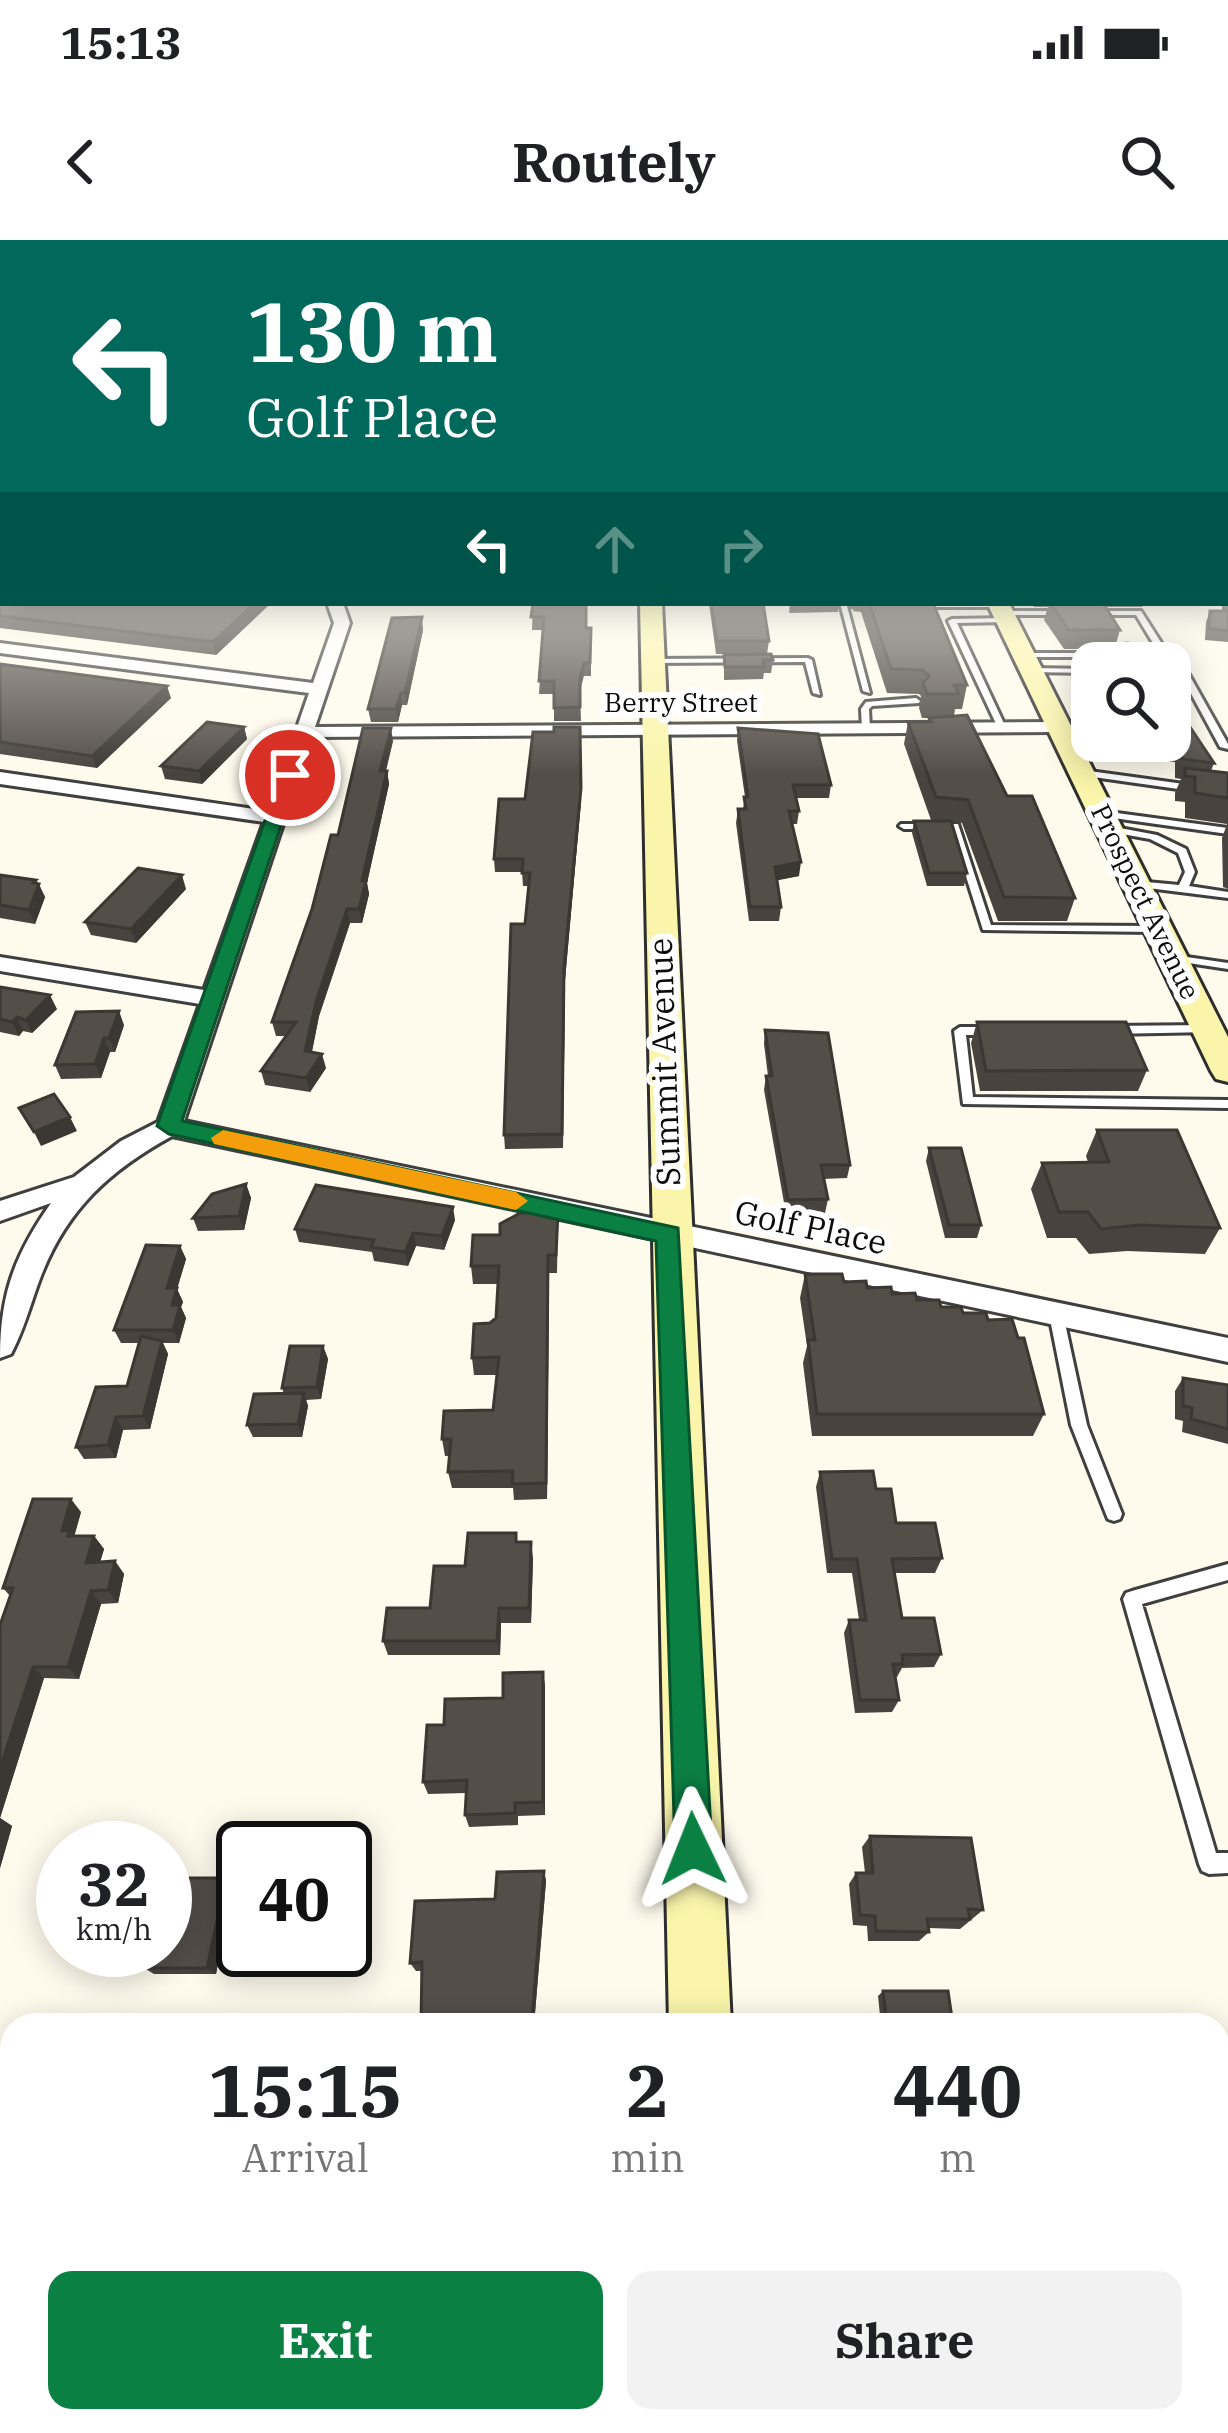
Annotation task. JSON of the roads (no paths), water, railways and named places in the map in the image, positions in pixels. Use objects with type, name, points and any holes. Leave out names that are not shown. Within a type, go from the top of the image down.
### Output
[{"type":"street","points":[[0,1346],[42,1235],[59,1205],[116,1156],[169,1126],[342,623],[336,606]]},
{"type":"street","name":"Summit Avenue","points":[[651,606],[669,1234],[700,2013]]},
{"type":"street","name":"Prospect Avenue","points":[[1002,610],[1220,1049]]},
{"type":"street","points":[[0,649],[319,689]]},
{"type":"street","name":"Berry Street","points":[[304,732],[1059,727]]},
{"type":"street","points":[[0,778],[275,818]]},
{"type":"street","points":[[0,964],[214,999]]},
{"type":"street","name":"Golf Place","points":[[169,1126],[1228,1350]]},
{"type":"street","points":[[0,1211],[50,1197],[83,1181]]},
{"type":"street","points":[[0,1227],[42,1235]]},
{"type":"lane","points":[[844,606],[867,691]]},
{"type":"lane","points":[[941,606],[1138,613],[1165,655],[1027,662]]},
{"type":"lane","points":[[1002,610],[952,621],[1003,728]]},
{"type":"lane","points":[[652,661],[808,660],[817,693]]},
{"type":"lane","points":[[1027,662],[1071,667]]},
{"type":"lane","points":[[1191,685],[1226,747]]},
{"type":"lane","points":[[866,729],[869,704],[916,701]]},
{"type":"lane","points":[[1082,773],[1228,793]]},
{"type":"lane","points":[[1105,822],[1228,831]]},
{"type":"lane","points":[[1105,822],[1182,851],[1190,872],[1183,888]]},
{"type":"lane","points":[[904,826],[956,826],[987,928],[1158,929]]},
{"type":"lane","points":[[1136,884],[1228,895]]},
{"type":"lane","points":[[1173,958],[1228,966]]},
{"type":"lane","points":[[1095,1030],[1220,1049]]},
{"type":"lane","points":[[1005,1031],[960,1031],[967,1101],[1228,1103]]},
{"type":"lane","points":[[1055,1314],[1079,1425],[1114,1514]]},
{"type":"lane","points":[[1228,1572],[1132,1599],[1209,1864],[1228,1863]]}]
